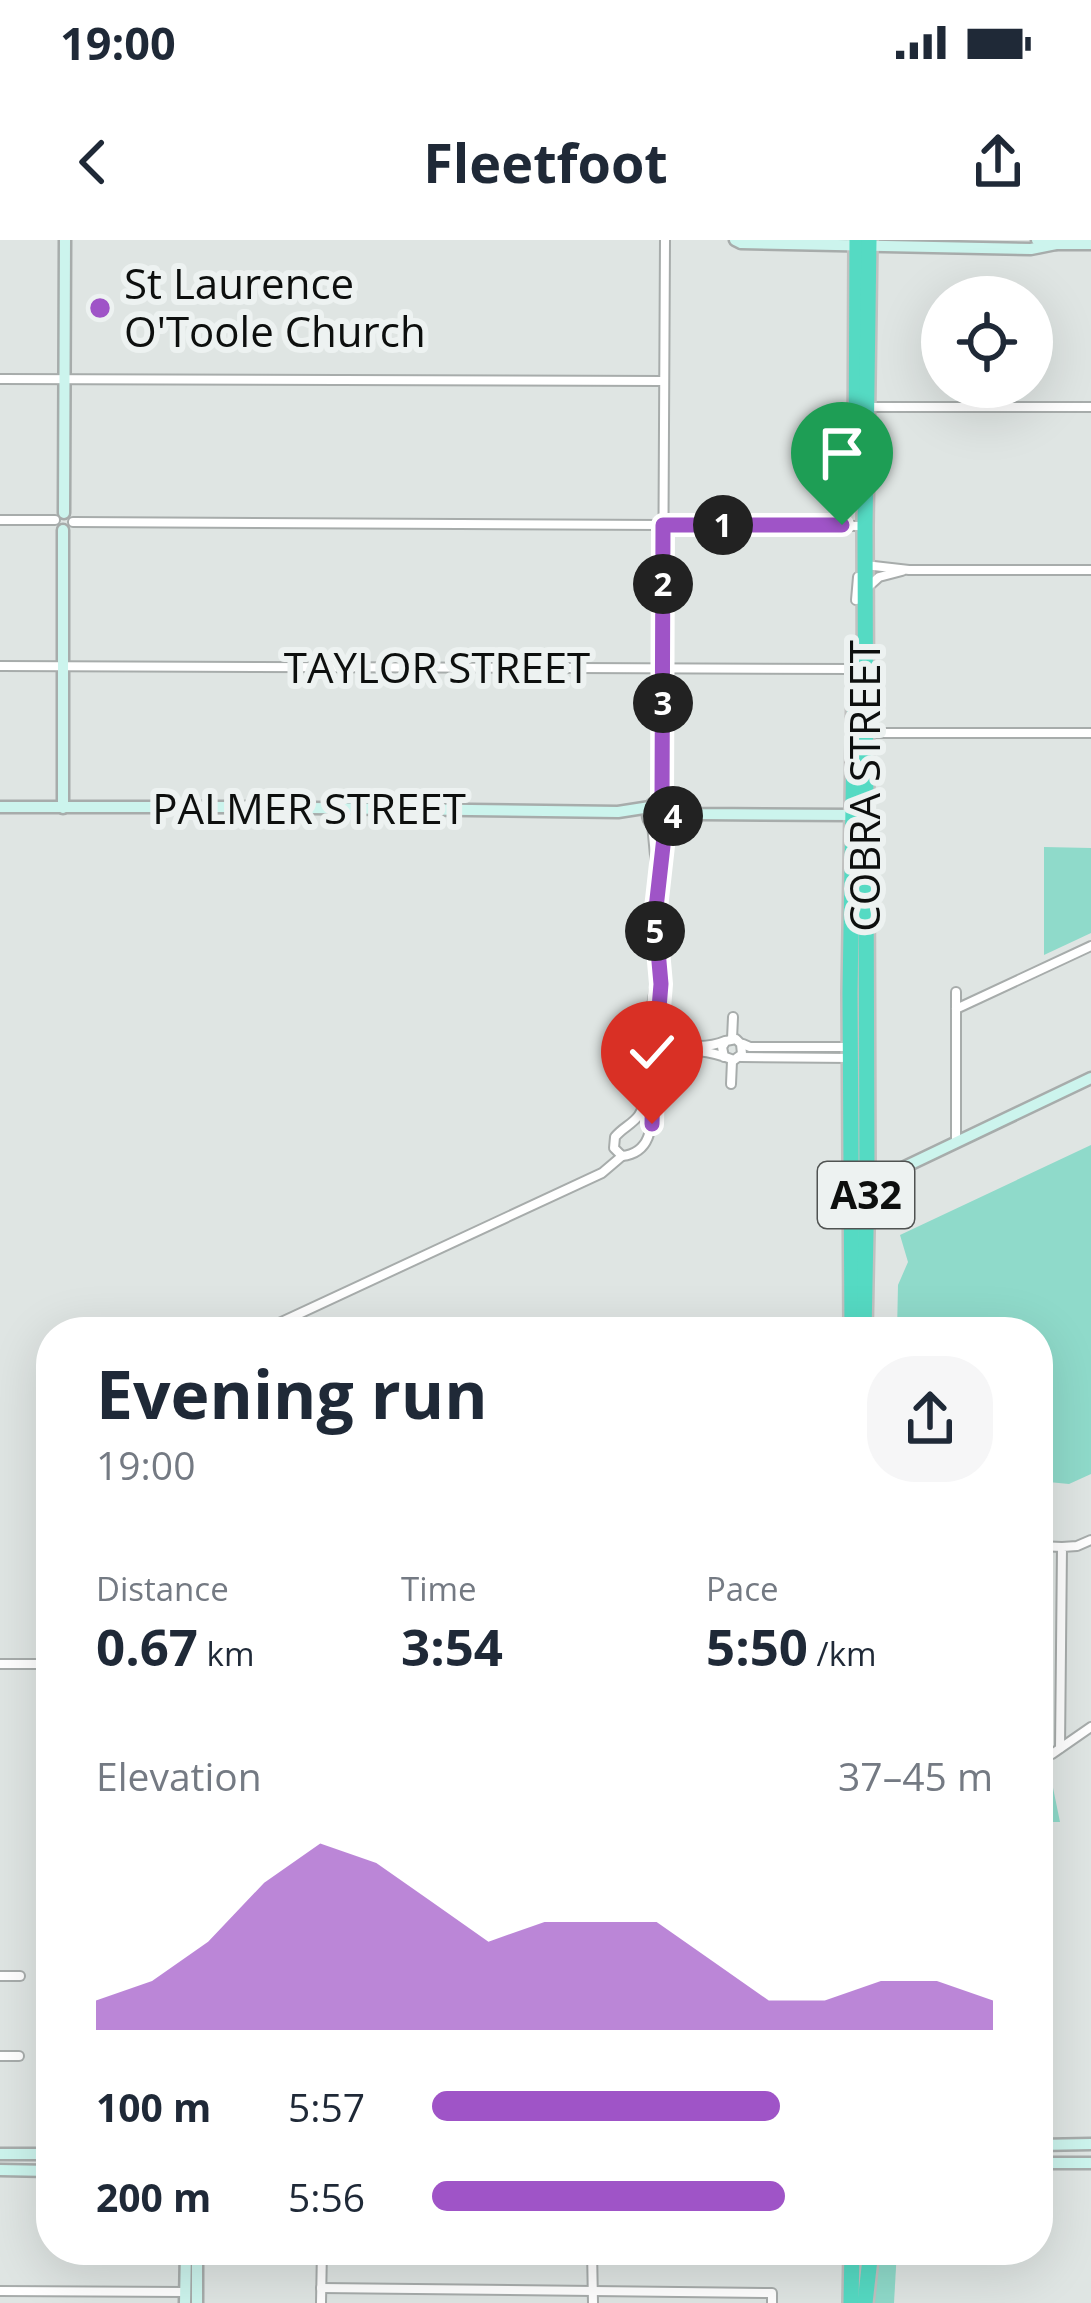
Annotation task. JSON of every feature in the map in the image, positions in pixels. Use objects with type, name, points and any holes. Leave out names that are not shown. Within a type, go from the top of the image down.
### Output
[{"type":"highway","name":"COBRA STREET","points":[[858,1052],[856,717],[863,244]]},
{"type":"highway","name":"COBRA STREET","points":[[860,526],[866,565],[861,597]]},
{"type":"highway","name":"COBRA STREET","points":[[860,662],[867,734],[860,789]]},
{"type":"highway","points":[[856,717],[867,734]]},
{"type":"highway","points":[[852,815],[862,806],[860,789]]},
{"type":"highway","name":"COBRA STREET","points":[[852,815],[864,1317]]},
{"type":"highway","name":"COBRA STREET","points":[[853,1317],[860,1182]]},
{"type":"highway","points":[[851,2303],[852,2265]]},
{"type":"highway","points":[[865,2303],[869,2265]]},
{"type":"street","points":[[63,808],[65,240]]},
{"type":"street","points":[[658,887],[665,812],[664,240]]},
{"type":"street","points":[[735,240],[1031,249],[1090,244]]},
{"type":"street","points":[[1037,240],[1056,244]]},
{"type":"street","points":[[0,379],[663,381]]},
{"type":"street","points":[[863,407],[1091,407]]},
{"type":"street","points":[[0,520],[860,526]]},
{"type":"street","points":[[866,565],[909,570],[1091,570]]},
{"type":"street","points":[[861,597],[874,579],[909,570]]},
{"type":"street","name":"TAYLOR STREET","points":[[0,666],[663,669],[860,662]]},
{"type":"street","points":[[867,734],[1091,733]]},
{"type":"street","name":"PALMER STREET","points":[[0,807],[852,815]]},
{"type":"street","name":"PALMER STREET","points":[[618,812],[651,823]]},
{"type":"street","points":[[292,1317],[602,1173],[622,1156],[638,1151],[651,1130],[653,1076],[667,1046],[658,1020],[658,887],[648,815],[665,812]]},
{"type":"street","points":[[956,1009],[1091,946]]},
{"type":"street","points":[[622,1156],[614,1148],[614,1136],[637,1118],[644,1101],[644,1081],[630,1048],[632,1037],[651,1012],[659,969]]},
{"type":"street","points":[[956,992],[956,1141]]},
{"type":"street","points":[[732,1058],[743,1051],[733,1041],[733,1017]]},
{"type":"street","points":[[640,1030],[651,1029],[687,1045],[733,1041],[750,1047],[858,1052]]},
{"type":"street","points":[[731,1084],[732,1058],[722,1047],[733,1041]]},
{"type":"street","points":[[637,1062],[649,1065],[687,1051],[732,1058],[858,1052]]},
{"type":"street","points":[[860,1182],[894,1172],[1091,1078]]},
{"type":"street","points":[[1053,1546],[1077,1546],[1091,1540]]},
{"type":"street","points":[[1060,1748],[1062,1546]]},
{"type":"street","points":[[0,1664],[36,1664]]},
{"type":"street","points":[[1053,1751],[1091,1727]]},
{"type":"street","points":[[0,1976],[20,1976]]},
{"type":"street","points":[[0,2056],[19,2056]]},
{"type":"street","points":[[1053,2144],[1091,2144]]},
{"type":"street","points":[[0,2154],[36,2154]]},
{"type":"street","points":[[1053,2163],[1091,2163]]},
{"type":"street","points":[[0,2170],[36,2170]]},
{"type":"street","points":[[0,2291],[79,2290],[185,2298],[186,2265]]},
{"type":"street","points":[[197,2265],[197,2303]]},
{"type":"street","points":[[321,2303],[322,2265]]},
{"type":"street","points":[[592,2265],[593,2303]]},
{"type":"street","points":[[321,2288],[772,2293],[772,2303]]},
{"type":"street","points":[[79,2290],[79,2303]]},
{"type":"green space","points":[[1044,847],[1091,848],[1091,933],[1044,955]]},
{"type":"green space","points":[[1091,1145],[1091,1474],[1069,1484],[1053,1482],[1053,1317],[897,1317],[898,1285],[908,1262],[900,1235]]},
{"type":"green space","points":[[1053,1788],[1060,1822],[1053,1822]]},
{"type":"green space","points":[[877,2265],[896,2265],[894,2303],[873,2303]]},
{"type":"place","name":"St Laurence O'Toole Church","points":[[100,308]]},
{"type":"route","points":[[652,1124],[653,1076],[667,1046],[658,1020],[661,984],[655,917],[665,831],[673,816],[672,808],[662,802],[663,525],[842,525]]}]
